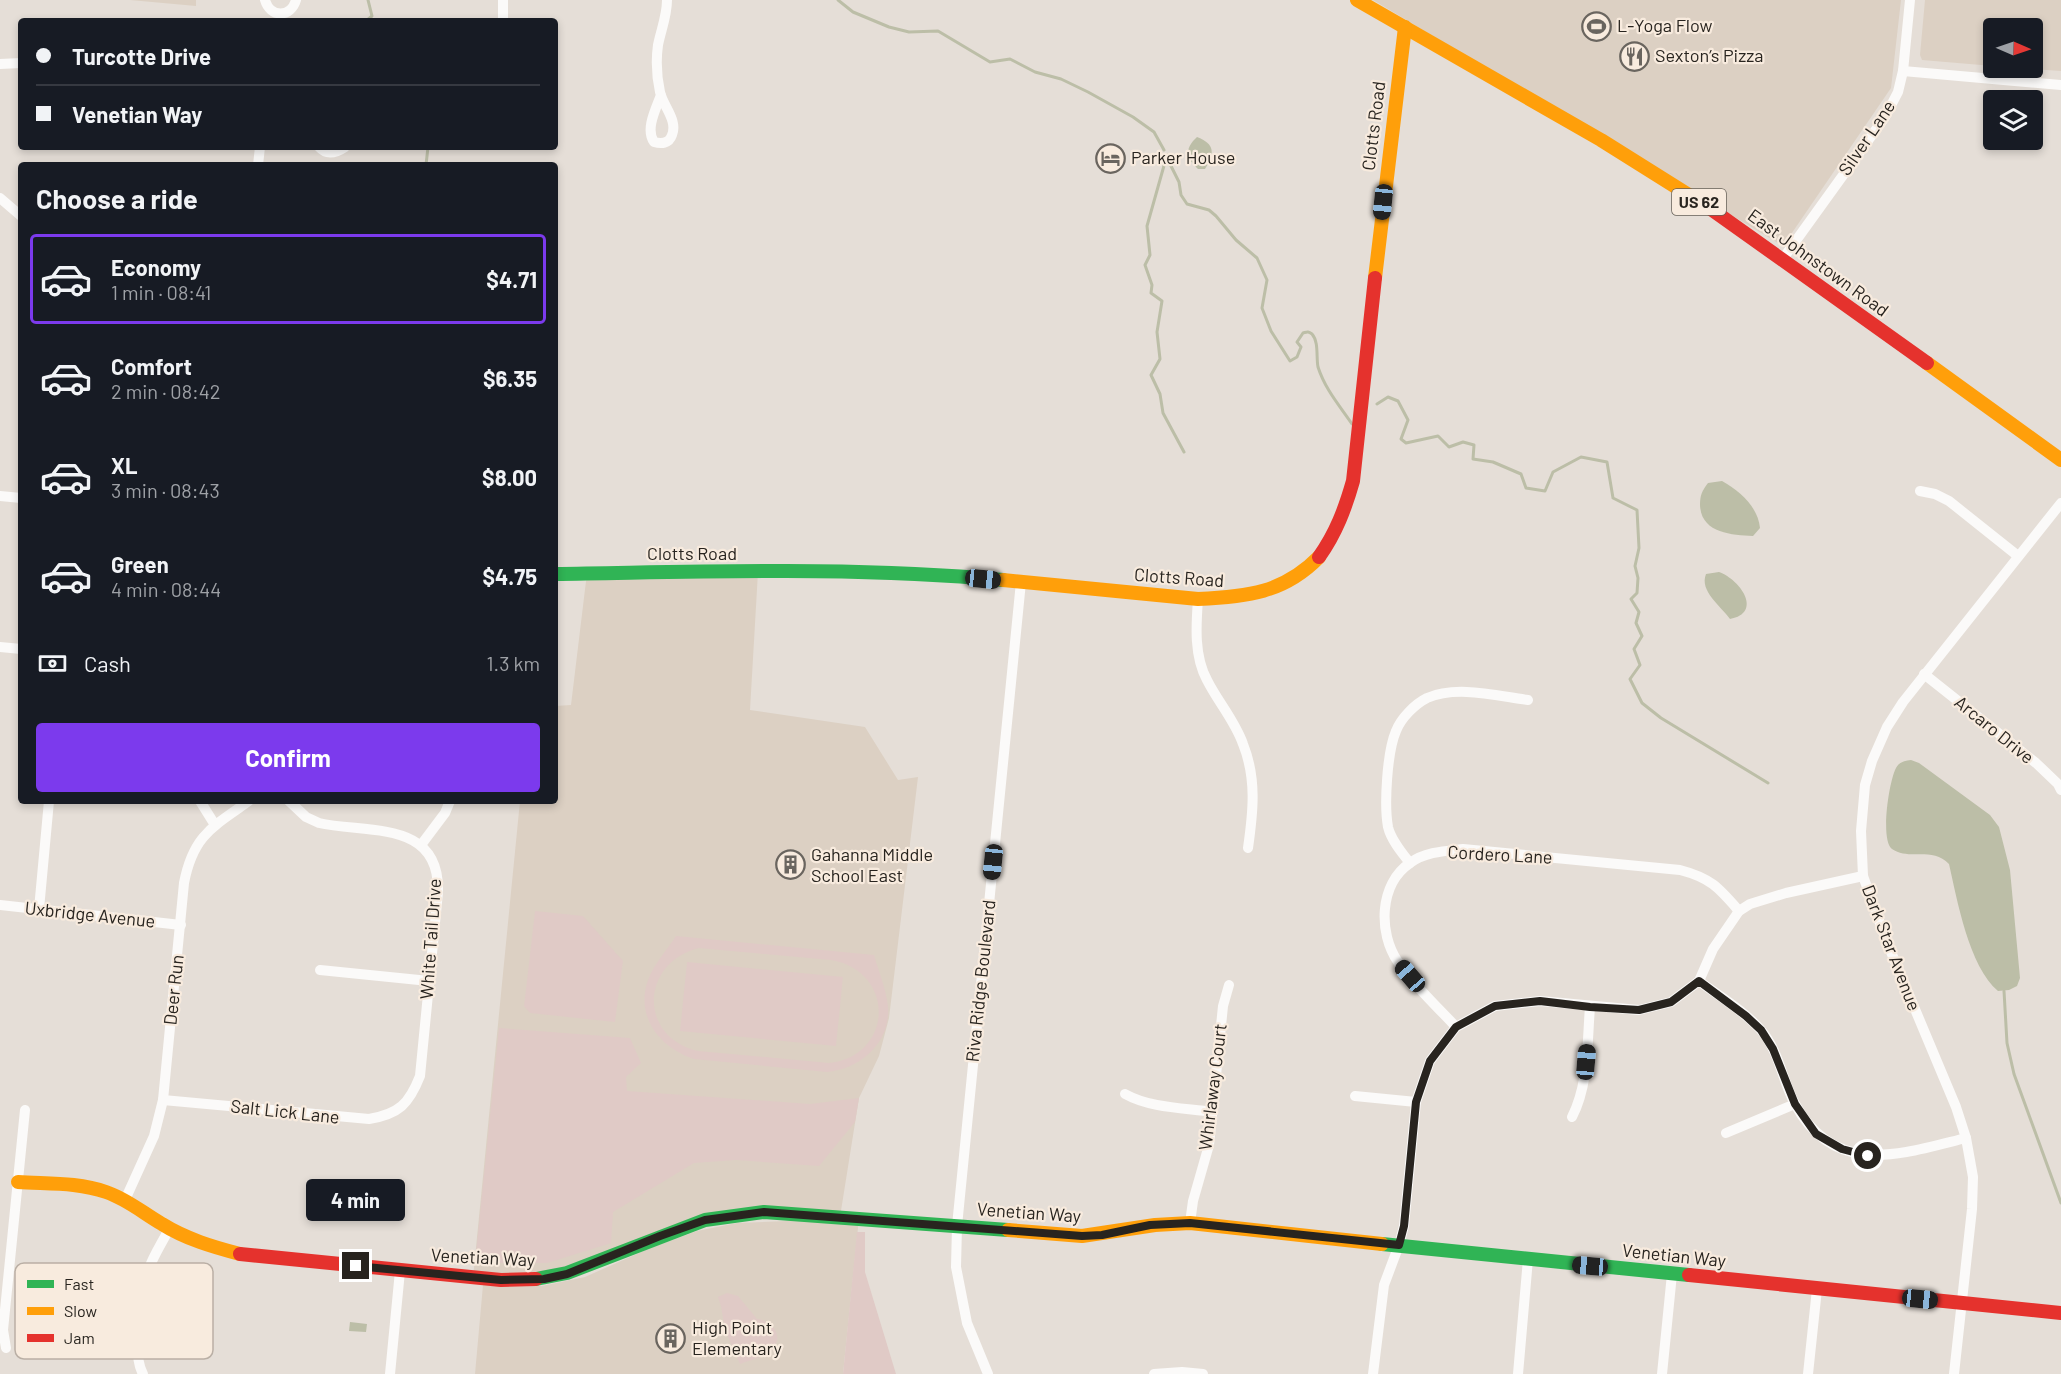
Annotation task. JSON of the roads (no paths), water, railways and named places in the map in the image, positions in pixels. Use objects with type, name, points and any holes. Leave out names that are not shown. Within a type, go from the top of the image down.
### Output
[{"type":"main road","name":"East Johnstown Road","points":[[1357,0],[1601,140],[1727,219],[2061,460]]},
{"type":"main road","name":"Clotts Road","points":[[558,574],[799,572],[967,577],[1198,599],[1231,599],[1260,594],[1284,585],[1307,570],[1322,555],[1335,537],[1347,510],[1353,481],[1387,165],[1405,27]]},
{"type":"main road","name":"Venetian Way","points":[[18,1182],[84,1187],[104,1191],[125,1200],[169,1229],[206,1245],[241,1254],[501,1280],[544,1279],[567,1274],[705,1220],[764,1212],[1082,1236],[1102,1235],[1150,1225],[1190,1223],[2061,1313]]},
{"type":"street","points":[[265,0],[275,17],[291,10],[296,0]]},
{"type":"street","points":[[503,0],[504,18]]},
{"type":"street","points":[[661,95],[658,45],[667,0]]},
{"type":"street","name":"Silver Lane","points":[[1782,260],[1885,117],[1898,92],[1903,71],[1910,0]]},
{"type":"street","points":[[0,64],[18,63]]},
{"type":"street","points":[[1903,71],[2061,86]]},
{"type":"street","points":[[324,150],[330,153],[341,150]]},
{"type":"street","points":[[0,198],[18,213]]},
{"type":"street","points":[[1920,491],[1935,494],[1949,501],[2018,556]]},
{"type":"street","points":[[0,496],[18,498]]},
{"type":"street","name":"Dark Star Avenue","points":[[1954,1374],[1972,1209],[1973,1177],[1966,1138],[1956,1107],[1886,940],[1863,876],[1862,810],[1865,785],[1872,761],[1887,727],[1924,674],[2061,503]]},
{"type":"street","name":"Riva Ridge Boulevard","points":[[988,1374],[967,1323],[956,1267],[957,1226],[1021,582]]},
{"type":"street","points":[[1198,599],[1196,627],[1198,652],[1206,679],[1244,744],[1251,771],[1254,795],[1248,848]]},
{"type":"street","points":[[0,647],[18,650]]},
{"type":"street","name":"Arcaro Drive","points":[[1924,674],[2036,763],[2058,784],[2061,790]]},
{"type":"street","points":[[1456,1027],[1397,961],[1385,934],[1385,904],[1394,881],[1410,863],[1388,830],[1387,796],[1391,748],[1396,730],[1417,704],[1429,697],[1469,692],[1528,700]]},
{"type":"street","points":[[39,909],[50,804]]},
{"type":"street","points":[[202,804],[215,825]]},
{"type":"street","name":"Deer Run","points":[[125,1200],[154,1136],[163,1100],[188,862],[198,841],[215,825],[245,804]]},
{"type":"street","points":[[292,804],[306,818],[319,823],[404,835],[421,845],[445,813],[449,804]]},
{"type":"street","name":"White Tail Drive","points":[[404,1106],[414,1092],[420,1076],[439,882],[434,864],[421,845]]},
{"type":"street","name":"Cordero Lane","points":[[1410,863],[1435,852],[1463,849],[1680,870],[1700,875],[1719,888],[1739,911]]},
{"type":"street","points":[[1373,1374],[1384,1285],[1404,1226],[1416,1102],[1430,1061],[1456,1027],[1495,1006],[1540,1001],[1639,1010],[1671,1002],[1699,981],[1713,949],[1739,911],[1750,904],[1786,892],[1863,876]]},
{"type":"street","name":"Uxbridge Avenue","points":[[0,905],[181,925]]},
{"type":"street","points":[[320,970],[429,981]]},
{"type":"street","points":[[1699,981],[1761,1030],[1773,1049],[1795,1104],[1816,1134],[1842,1149],[1868,1156],[1903,1154],[1966,1138]]},
{"type":"street","name":"Whirlaway Court","points":[[1190,1223],[1193,1201],[1209,1145],[1223,1006],[1229,985]]},
{"type":"street","points":[[1572,1117],[1580,1101],[1584,1081],[1590,1007]]},
{"type":"street","points":[[1125,1094],[1149,1103],[1212,1112]]},
{"type":"street","points":[[1355,1096],[1416,1102]]},
{"type":"street","name":"Salt Lick Lane","points":[[163,1100],[369,1119],[393,1113],[404,1106]]},
{"type":"street","points":[[1726,1133],[1795,1104]]},
{"type":"street","points":[[6,1348],[3,1330],[5,1262],[18,1182],[25,1110]]},
{"type":"street","points":[[152,1263],[169,1229]]},
{"type":"street","points":[[1518,1374],[1528,1259]]},
{"type":"street","points":[[390,1374],[400,1271]]},
{"type":"street","points":[[1662,1374],[1672,1274]]},
{"type":"street","points":[[1808,1374],[1817,1288]]},
{"type":"street","points":[[139,1359],[143,1374]]},
{"type":"street","points":[[1154,1374],[1182,1372],[1203,1374]]},
{"type":"waterway","points":[[368,0],[372,16],[370,18]]},
{"type":"waterway","points":[[838,0],[853,12],[889,27],[909,32],[938,31],[990,62],[1010,59],[1035,72],[1061,79],[1133,117],[1154,132],[1164,150]]},
{"type":"waterway","points":[[426,162],[428,150]]},
{"type":"waterway","points":[[1167,155],[1147,226],[1150,255],[1145,265],[1152,285],[1151,293],[1162,301],[1157,332],[1160,359],[1151,375],[1160,394],[1163,413],[1184,452]]},
{"type":"waterway","points":[[1168,160],[1179,182],[1181,195],[1187,204],[1209,210],[1236,240],[1257,258],[1267,280],[1262,308],[1271,331],[1290,361],[1297,357],[1301,347],[1297,342],[1303,333],[1312,334],[1316,341],[1318,367],[1324,383],[1352,424]]},
{"type":"waterway","points":[[1377,404],[1388,397],[1398,401],[1408,420],[1401,439],[1406,443],[1438,436],[1449,447],[1463,442],[1474,445],[1473,459],[1493,462],[1521,474],[1526,488],[1545,491],[1553,472],[1581,457],[1607,462],[1613,498],[1637,510],[1639,548],[1635,566],[1638,578],[1637,593],[1631,599],[1639,612],[1636,623],[1642,636],[1634,649],[1640,665],[1630,679],[1642,703],[1661,718],[1768,783]]},
{"type":"waterway","points":[[2004,991],[2007,1043],[2014,1074],[2061,1203]]},
{"type":"place","name":"L-Yoga Flow","points":[[1596,26]]},
{"type":"place","name":"Sexton’s Pizza","points":[[1634,56]]},
{"type":"place","name":"Parker House","points":[[1110,158]]},
{"type":"place","name":"Gahanna Middle School East","points":[[790,865]]},
{"type":"place","name":"High Point Elementary","points":[[671,1338]]}]
